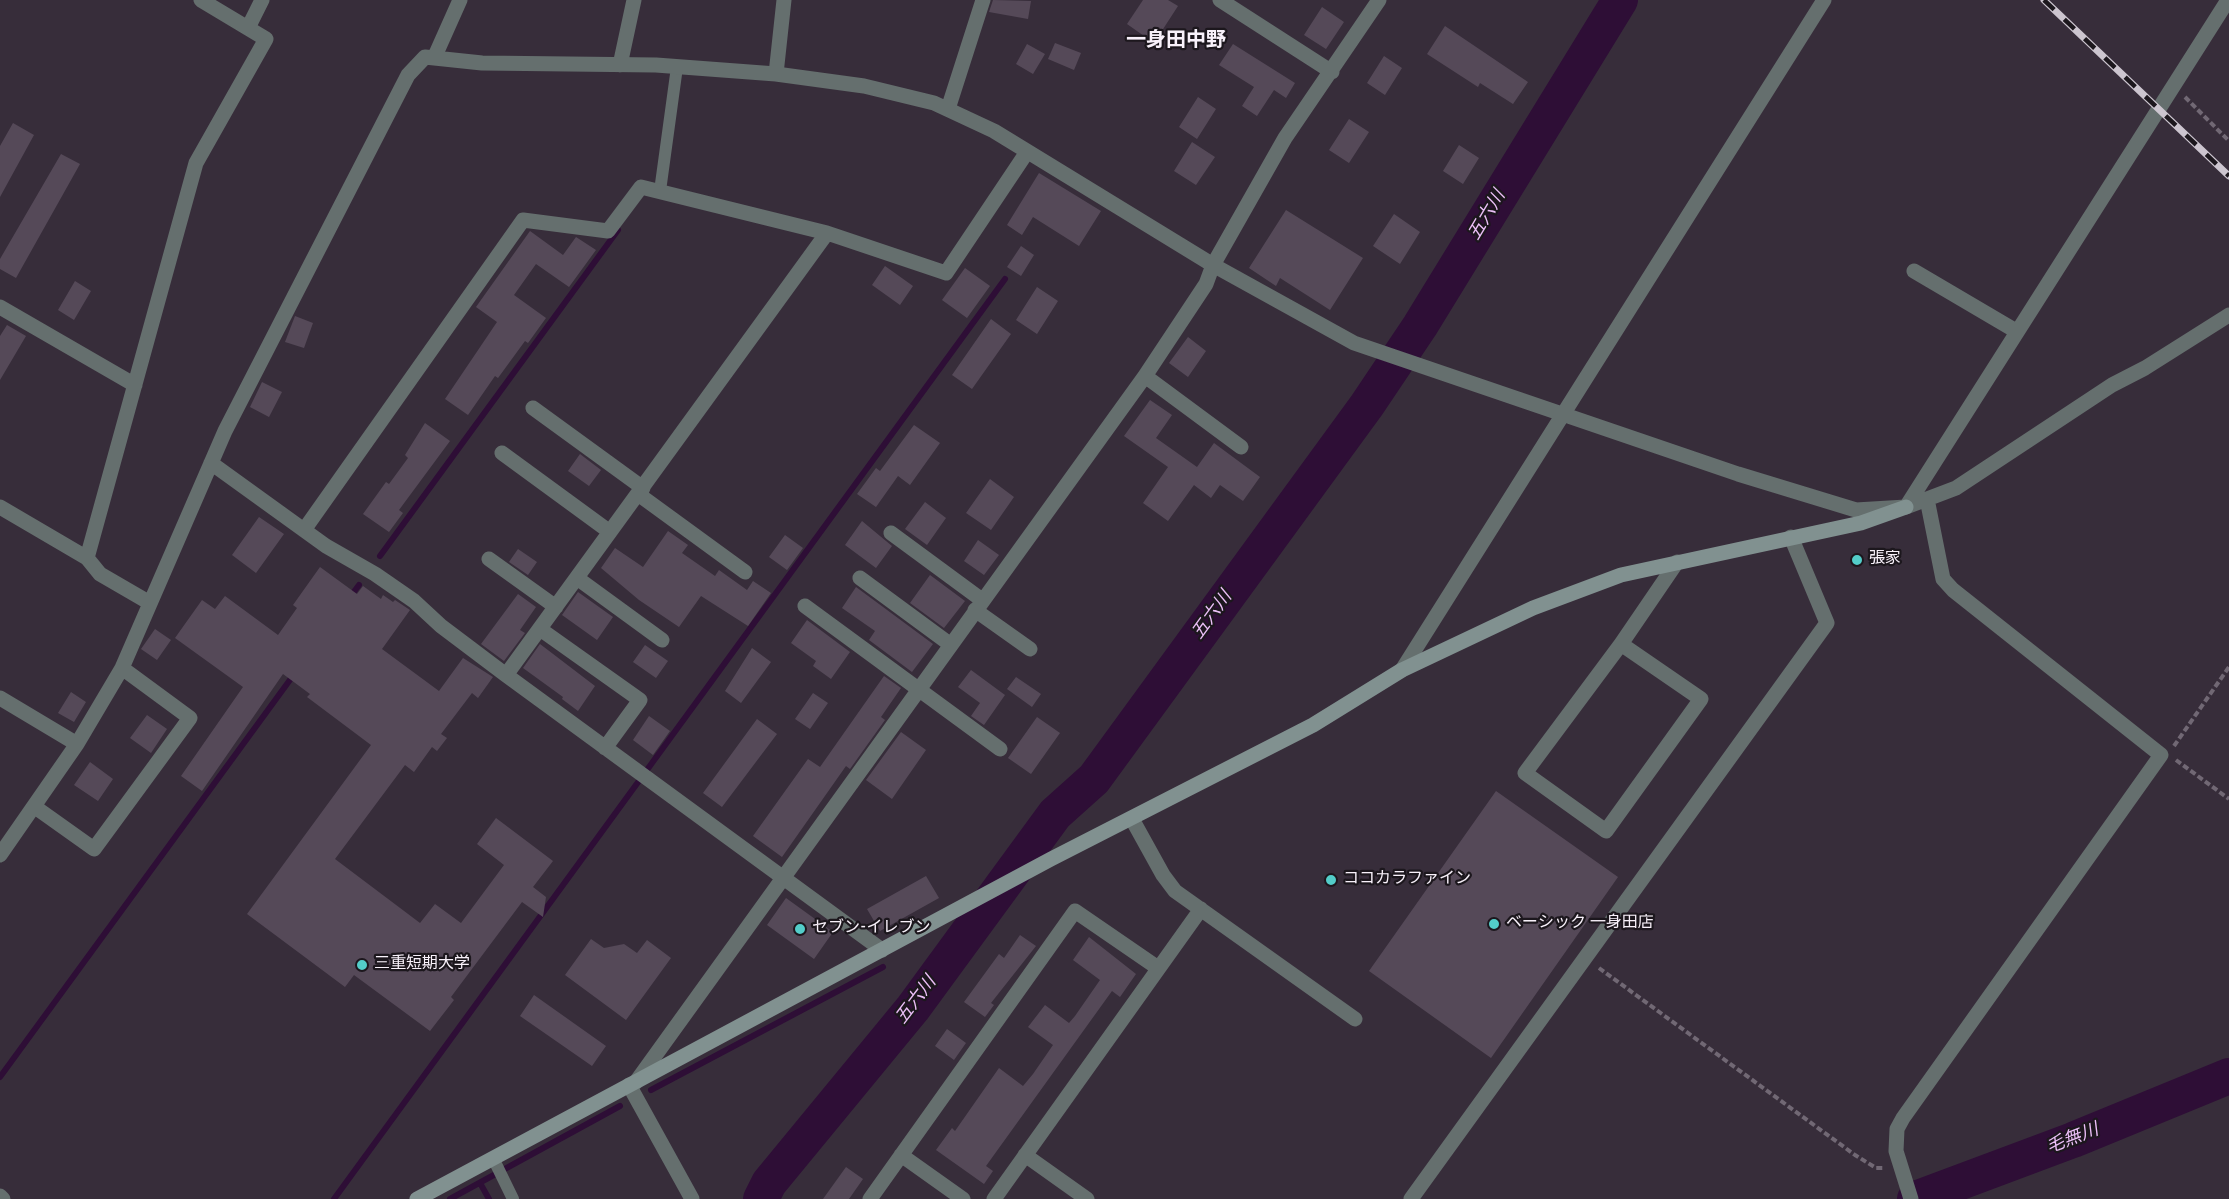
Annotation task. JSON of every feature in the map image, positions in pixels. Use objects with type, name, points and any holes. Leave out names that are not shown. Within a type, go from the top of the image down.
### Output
[{"type":"street","points":[[87,558],[196,163],[266,39],[201,0]]},
{"type":"street","points":[[248,28],[262,0]]},
{"type":"street","points":[[435,56],[460,0]]},
{"type":"street","points":[[620,65],[634,0]]},
{"type":"street","points":[[776,74],[784,0]]},
{"type":"street","points":[[948,109],[983,0]]},
{"type":"street","points":[[1221,0],[1332,72]]},
{"type":"street","points":[[632,1083],[784,877],[1144,376],[1206,284],[1213,265],[1285,138],[1332,72],[1378,0]]},
{"type":"street","points":[[1402,670],[1824,0]]},
{"type":"street","points":[[1906,507],[2228,0]]},
{"type":"street","points":[[0,855],[77,744],[122,668],[211,463],[408,75],[420,60],[435,56],[482,63],[677,67],[776,74],[864,86],[948,109],[987,127],[1213,265],[1354,343],[1565,413],[1858,517]]},
{"type":"street","points":[[304,530],[523,220],[608,231],[641,187],[827,233],[946,273],[1027,152]]},
{"type":"street","points":[[506,675],[827,233]]},
{"type":"street","points":[[1914,271],[2016,331]]},
{"type":"street","points":[[0,307],[135,385]]},
{"type":"street","points":[[417,1199],[495,1161],[632,1083],[1051,859],[1313,725],[1402,670],[1563,595],[1621,575],[1791,537],[1858,517],[1906,507],[1956,488],[2112,385],[2145,368],[2229,315]]},
{"type":"street","points":[[1144,376],[1241,447]]},
{"type":"street","points":[[532,408],[745,572]]},
{"type":"street","points":[[501,453],[610,532]]},
{"type":"street","points":[[211,463],[326,546],[375,574],[414,601],[441,626],[506,675],[882,950]]},
{"type":"street","points":[[1911,1199],[1899,1166],[1896,1140],[1903,1118],[2161,755],[1953,590],[1943,579],[1939,567],[1928,499]]},
{"type":"street","points":[[0,507],[87,558],[100,574],[150,603]]},
{"type":"street","points":[[891,533],[1030,649]]},
{"type":"street","points":[[1412,1199],[1827,623],[1791,537]]},
{"type":"street","points":[[489,559],[556,607]]},
{"type":"street","points":[[1621,644],[1701,699],[1606,831],[1524,773],[1621,644],[1677,562]]},
{"type":"street","points":[[577,578],[662,640]]},
{"type":"street","points":[[860,578],[951,645]]},
{"type":"street","points":[[806,606],[1000,749]]},
{"type":"street","points":[[540,628],[640,700],[605,748]]},
{"type":"street","points":[[35,807],[94,849],[189,718],[122,668]]},
{"type":"street","points":[[0,698],[77,744]]},
{"type":"street","points":[[1132,819],[1163,875],[1175,891],[1355,1018]]},
{"type":"street","points":[[994,1199],[1201,909]]},
{"type":"street","points":[[870,1199],[1076,911],[1158,968]]},
{"type":"street","points":[[632,1083],[692,1199]]},
{"type":"street","points":[[901,1155],[963,1199]]},
{"type":"street","points":[[1025,1155],[1087,1199]]},
{"type":"lane","points":[[660,191],[677,67]]},
{"type":"lane","points":[[495,1161],[513,1199]]},
{"type":"path","points":[[2174,86],[2229,141]]},
{"type":"path","points":[[2161,755],[2172,748],[2229,667]]},
{"type":"path","points":[[2161,755],[2171,756],[2229,799]]},
{"type":"path","points":[[1586,958],[1855,1155],[1876,1168],[1899,1166]]},
{"type":"building","points":[[993,0],[1031,1],[1028,19],[989,12]]},
{"type":"building","points":[[1143,0],[1168,0],[1178,6],[1154,43],[1127,24]]},
{"type":"building","points":[[1322,7],[1344,22],[1326,49],[1304,35]]},
{"type":"building","points":[[1445,26],[1528,82],[1513,104],[1480,83],[1478,87],[1427,54]]},
{"type":"building","points":[[1055,43],[1081,53],[1074,70],[1048,59]]},
{"type":"building","points":[[1027,44],[1045,54],[1033,74],[1016,64]]},
{"type":"building","points":[[1233,44],[1295,83],[1286,98],[1274,90],[1257,116],[1242,106],[1254,87],[1219,65]]},
{"type":"building","points":[[1384,56],[1402,68],[1385,95],[1367,83]]},
{"type":"building","points":[[1198,97],[1216,109],[1197,139],[1179,127]]},
{"type":"building","points":[[1349,119],[1369,132],[1349,163],[1329,150]]},
{"type":"building","points":[[13,123],[34,135],[0,197],[0,146]]},
{"type":"building","points":[[1192,142],[1215,157],[1196,185],[1174,171]]},
{"type":"building","points":[[1459,145],[1479,158],[1463,184],[1443,171]]},
{"type":"building","points":[[61,154],[80,164],[16,278],[0,269],[0,259]]},
{"type":"building","points":[[1039,173],[1101,211],[1079,246],[1033,217],[1022,235],[1007,225]]},
{"type":"building","points":[[1286,210],[1363,258],[1330,310],[1280,278],[1276,286],[1249,268]]},
{"type":"building","points":[[1394,214],[1420,232],[1400,264],[1373,246]]},
{"type":"building","points":[[530,231],[563,255],[576,237],[596,250],[569,287],[536,264],[514,295],[546,318],[528,343],[525,341],[498,378],[495,376],[468,415],[445,399],[497,322],[476,307]]},
{"type":"building","points":[[1021,246],[1034,255],[1021,276],[1007,267]]},
{"type":"building","points":[[885,266],[913,286],[900,305],[872,285]]},
{"type":"building","points":[[965,268],[990,286],[967,318],[942,300]]},
{"type":"building","points":[[75,281],[91,291],[74,320],[58,310]]},
{"type":"building","points":[[1037,287],[1058,301],[1037,334],[1016,320]]},
{"type":"building","points":[[295,316],[313,323],[304,348],[285,342]]},
{"type":"building","points":[[991,319],[1011,334],[972,389],[952,375]]},
{"type":"building","points":[[7,325],[26,336],[0,380],[0,336]]},
{"type":"building","points":[[1188,337],[1206,351],[1188,377],[1169,363]]},
{"type":"building","points":[[262,382],[282,392],[269,417],[250,407]]},
{"type":"building","points":[[1150,400],[1172,415],[1156,438],[1197,467],[1214,443],[1260,477],[1243,501],[1220,485],[1211,498],[1194,485],[1168,521],[1143,503],[1168,467],[1124,436]]},
{"type":"building","points":[[425,423],[450,441],[399,510],[403,513],[389,532],[363,514],[386,482],[389,484],[408,458],[405,455]]},
{"type":"building","points":[[914,425],[940,443],[910,485],[898,476],[876,507],[857,494],[876,468],[880,471]]},
{"type":"building","points":[[580,454],[601,470],[589,486],[568,471]]},
{"type":"building","points":[[990,479],[1014,497],[991,530],[966,513]]},
{"type":"building","points":[[925,502],[946,518],[927,545],[905,529]]},
{"type":"building","points":[[259,517],[284,534],[256,573],[232,555]]},
{"type":"building","points":[[862,521],[892,546],[876,568],[845,545]]},
{"type":"building","points":[[668,531],[688,545],[682,553],[715,576],[719,570],[747,590],[753,581],[771,593],[748,626],[701,596],[679,627],[639,600],[601,568],[615,548],[643,567]]},
{"type":"building","points":[[785,535],[803,548],[787,570],[769,557]]},
{"type":"building","points":[[978,540],[999,555],[984,575],[964,561]]},
{"type":"building","points":[[518,549],[537,562],[528,575],[509,562]]},
{"type":"building","points":[[320,567],[357,594],[363,586],[381,599],[383,595],[410,610],[382,649],[439,691],[463,658],[493,677],[478,698],[472,693],[441,734],[447,738],[437,751],[432,747],[414,772],[405,765],[335,859],[420,923],[435,904],[461,923],[504,865],[477,844],[496,818],[553,861],[533,887],[546,897],[543,917],[522,902],[451,997],[454,1000],[430,1031],[354,975],[345,987],[247,914],[371,745],[307,697],[310,694],[283,674],[202,791],[181,776],[243,687],[175,638],[202,600],[215,609],[225,596],[278,635],[297,608],[293,605]]},
{"type":"building","points":[[930,575],[965,601],[944,628],[910,603]]},
{"type":"building","points":[[856,587],[933,644],[912,672],[869,640],[875,631],[842,608]]},
{"type":"building","points":[[578,592],[613,617],[597,640],[562,615]]},
{"type":"building","points":[[518,594],[536,607],[520,630],[525,633],[504,661],[481,644]]},
{"type":"building","points":[[807,620],[850,652],[831,679],[813,666],[816,661],[791,643]]},
{"type":"building","points":[[155,629],[171,640],[157,660],[141,649]]},
{"type":"building","points":[[540,644],[595,686],[578,711],[523,668]]},
{"type":"building","points":[[645,645],[668,661],[656,678],[633,662]]},
{"type":"building","points":[[752,648],[771,662],[741,703],[725,691]]},
{"type":"building","points":[[971,670],[1005,695],[984,725],[971,716],[980,703],[958,687]]},
{"type":"building","points":[[884,676],[901,688],[881,717],[885,720],[850,769],[846,766],[782,857],[753,836],[808,759],[820,767]]},
{"type":"building","points":[[1016,677],[1041,694],[1032,707],[1007,689]]},
{"type":"building","points":[[71,692],[86,702],[74,722],[58,713]]},
{"type":"building","points":[[813,693],[828,703],[810,729],[795,719]]},
{"type":"building","points":[[147,715],[167,729],[151,753],[130,738]]},
{"type":"building","points":[[649,716],[670,731],[653,755],[633,740]]},
{"type":"building","points":[[1037,717],[1060,733],[1031,774],[1008,758]]},
{"type":"building","points":[[757,719],[777,734],[722,807],[703,793]]},
{"type":"building","points":[[901,732],[926,750],[892,799],[866,780]]},
{"type":"building","points":[[90,762],[113,779],[98,801],[74,785]]},
{"type":"building","name":"ベーシック 一身田店","points":[[1496,791],[1618,877],[1491,1058],[1369,971]]},
{"type":"building","points":[[926,876],[939,898],[880,931],[867,909]]},
{"type":"building","name":"セブン-イレブン","points":[[786,898],[833,932],[814,959],[767,925]]},
{"type":"building","points":[[1020,935],[1036,946],[991,1003],[994,1005],[985,1017],[964,1002],[999,954],[1004,958]]},
{"type":"building","points":[[1089,937],[1136,974],[1120,997],[1112,991],[986,1166],[993,1171],[984,1184],[936,1150],[952,1128],[955,1131],[999,1068],[1023,1086],[1033,1074],[1053,1045],[1028,1027],[1045,1005],[1069,1023],[1075,1016],[1100,980],[1073,960]]},
{"type":"building","points":[[591,939],[604,948],[624,944],[637,953],[647,940],[671,958],[626,1020],[565,975]]},
{"type":"building","points":[[534,995],[606,1046],[592,1066],[520,1016]]},
{"type":"building","points":[[947,1029],[966,1043],[954,1060],[935,1046]]},
{"type":"building","points":[[846,1167],[863,1179],[849,1199],[823,1199]]},
{"type":"waterway","name":"五六川","points":[[761,1199],[769,1183],[913,1008],[1055,814],[1094,779],[1367,405],[1420,326],[1620,0]]},
{"type":"waterway","points":[[380,556],[618,230]]},
{"type":"waterway","points":[[334,1199],[1005,279]]},
{"type":"waterway","points":[[350,597],[359,585]]},
{"type":"waterway","points":[[0,1077],[295,673]]},
{"type":"waterway","points":[[651,1090],[883,967]]},
{"type":"waterway","name":"毛無川","points":[[1915,1199],[2073,1140],[2229,1076]]},
{"type":"waterway","points":[[450,1199],[620,1106]]},
{"type":"waterway","points":[[480,1183],[489,1199]]},
{"type":"railway","points":[[2044,0],[2229,176]]},
{"type":"place","name":"張家","points":[[1857,560]]},
{"type":"place","name":"ココカラファイン","points":[[1331,880]]},
{"type":"place","name":"ベーシック 一身田店","points":[[1494,924]]},
{"type":"place","name":"セブン-イレブン","points":[[800,929]]},
{"type":"place","name":"三重短期大学","points":[[362,965]]},
{"type":"district","name":"一身田中野","points":[[1176,42]]}]
